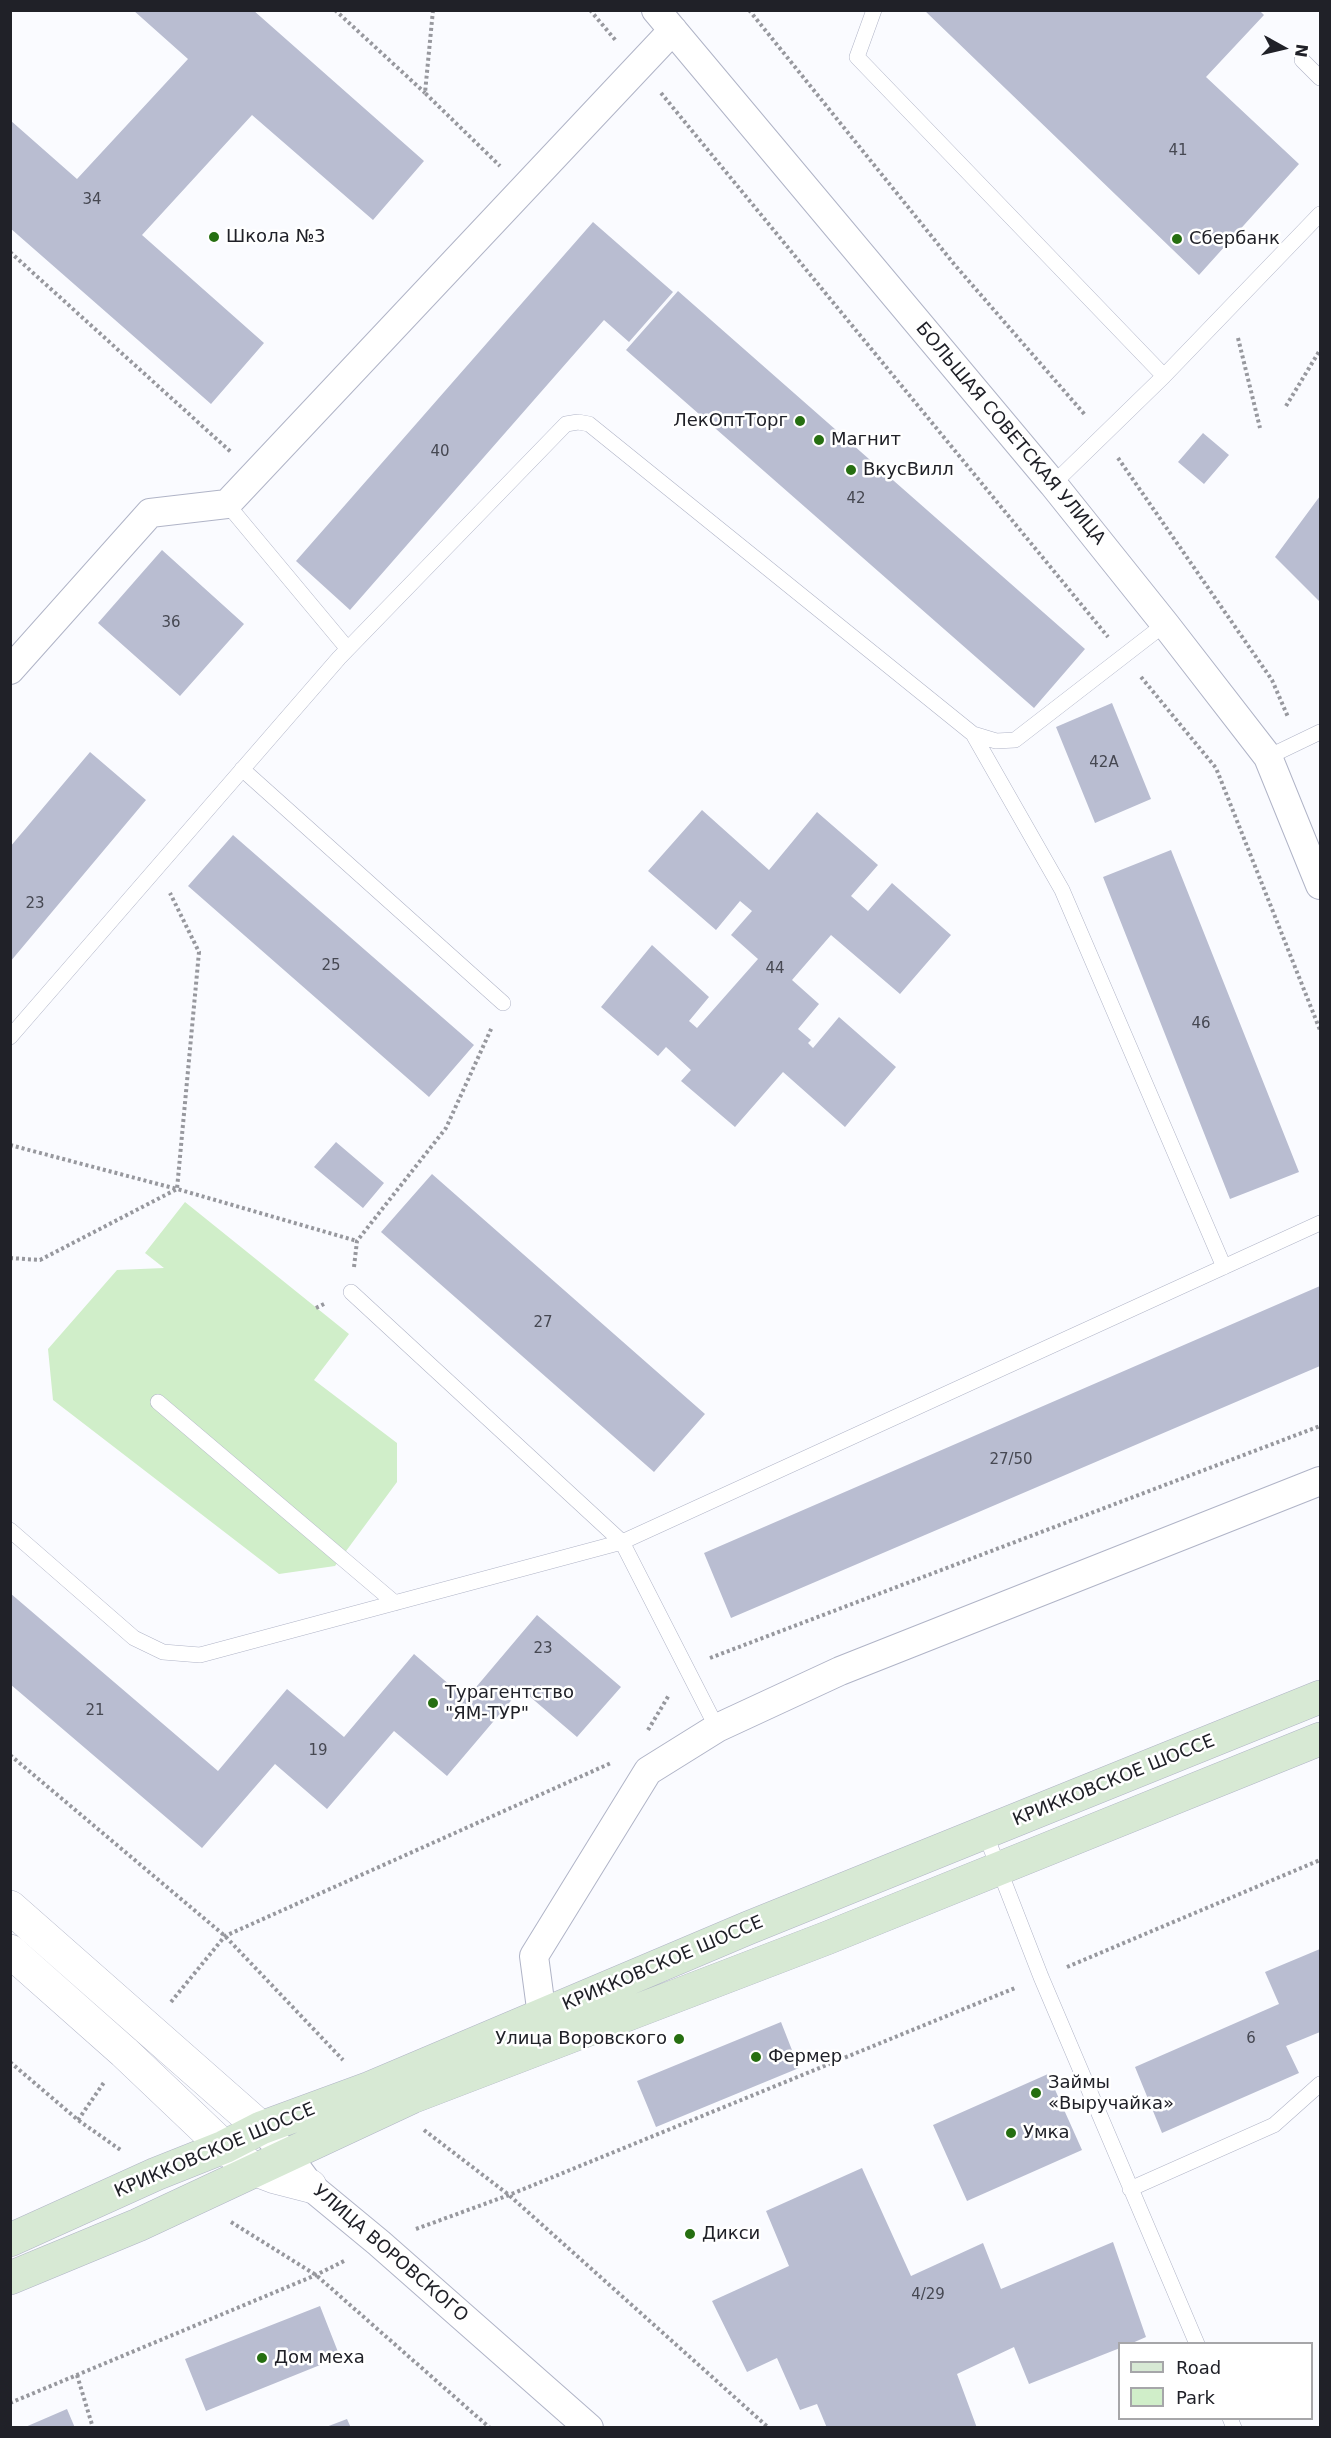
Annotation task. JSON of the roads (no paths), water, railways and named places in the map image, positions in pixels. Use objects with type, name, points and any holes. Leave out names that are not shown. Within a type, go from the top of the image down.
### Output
[{"type":"main road","name":"КРИККОВСКОЕ ШОССЕ","points":[[10,2240],[156,2174],[224,2147],[261,2128],[381,2097],[542,2016],[748,1928],[1320,1697]]},
{"type":"main road","points":[[10,2278],[194,2199],[287,2155],[381,2097],[827,1938],[1320,1739]]},
{"type":"street","points":[[10,670],[150,513],[227,504],[638,66],[664,20]]},
{"type":"street","name":"БОЛЬШАЯ СОВЕТСКАЯ УЛИЦА","points":[[664,20],[1053,484],[1268,757],[1320,885]]},
{"type":"street","points":[[542,2016],[534,1956],[641,1762],[840,1671],[1320,1481]]},
{"type":"street","name":"УЛИЦА ВОРОВСКОГО","points":[[10,1907],[261,2128],[287,2155],[310,2186],[379,2242],[589,2427]]},
{"type":"street","points":[[10,1952],[124,2052],[224,2147],[254,2169],[310,2186]]},
{"type":"lane","points":[[874,10],[857,57],[1164,376]]},
{"type":"lane","points":[[1302,60],[1320,78]]},
{"type":"lane","points":[[1053,484],[1164,376],[1320,214]]},
{"type":"lane","points":[[10,1037],[348,648],[566,424],[578,422],[589,424],[973,734],[1062,890],[1224,1267]]},
{"type":"lane","points":[[227,504],[348,648]]},
{"type":"lane","points":[[973,734],[996,741],[1015,740],[1165,624]]},
{"type":"lane","points":[[1268,757],[1320,732]]},
{"type":"lane","points":[[243,769],[503,1003]]},
{"type":"lane","points":[[10,1530],[134,1638],[163,1652],[200,1654],[622,1542],[1320,1223]]},
{"type":"lane","points":[[351,1292],[622,1542],[717,1728]]},
{"type":"lane","points":[[158,1402],[395,1604]]},
{"type":"lane","points":[[985,1833],[1041,1977],[1197,2342]]},
{"type":"lane","points":[[1130,2189],[1274,2125],[1320,2084]]},
{"type":"place","name":"Школа №3","points":[[214,237]]},
{"type":"place","name":"Сбербанк","points":[[1177,239]]},
{"type":"place","name":"ЛекОптТорг","points":[[800,421]]},
{"type":"place","name":"Магнит","points":[[819,440]]},
{"type":"place","name":"ВкусВилл","points":[[851,470]]},
{"type":"place","name":"Турагентство \"ЯМ-ТУР\"","points":[[433,1703]]},
{"type":"place","name":"Улица Воровского","points":[[679,2039]]},
{"type":"place","name":"Фермер","points":[[756,2057]]},
{"type":"place","name":"Займы «Выручайка»","points":[[1036,2093]]},
{"type":"place","name":"Умка","points":[[1011,2133]]},
{"type":"place","name":"Дикси","points":[[690,2234]]},
{"type":"place","name":"Дом меха","points":[[262,2358]]}]
